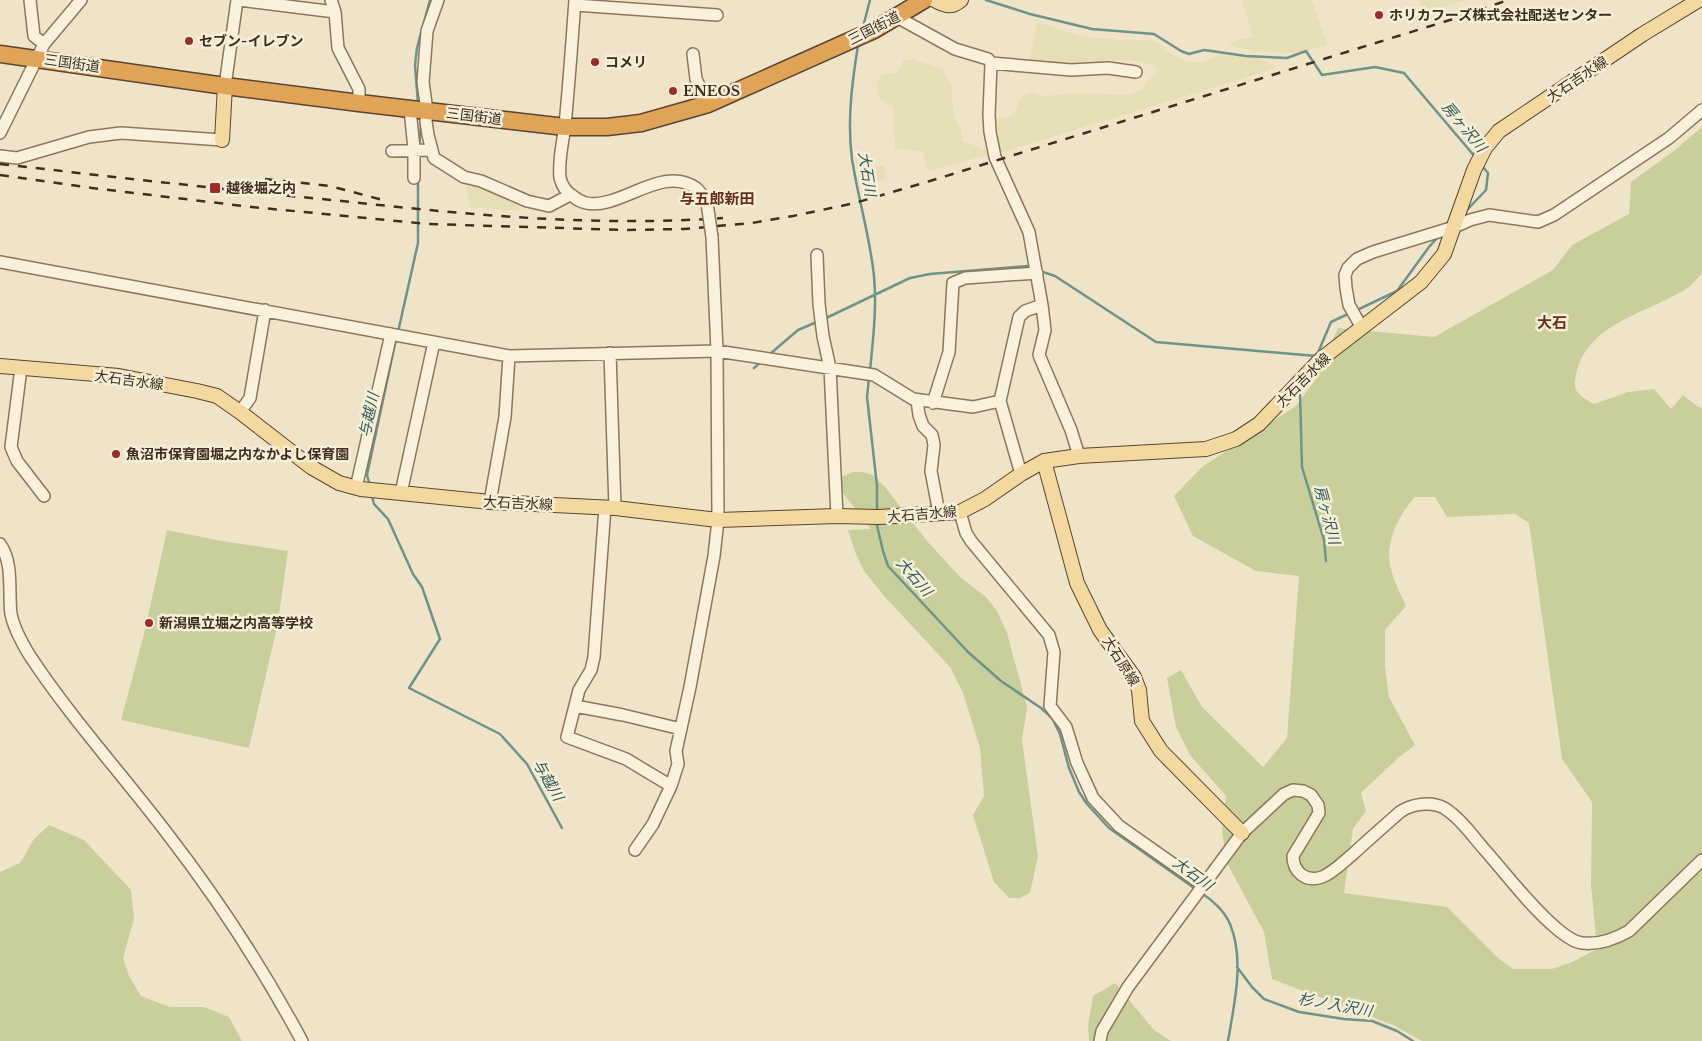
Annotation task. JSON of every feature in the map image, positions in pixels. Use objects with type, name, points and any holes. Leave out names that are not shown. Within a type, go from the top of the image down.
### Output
[{"type":"highway","name":"三国街道","points":[[0,54],[41,51],[225,86],[565,127],[607,127],[641,123],[708,104],[874,30],[897,18],[924,0]]},
{"type":"main road","points":[[934,0],[948,6],[955,5],[961,0]]},
{"type":"main road","name":"大石吉水線","points":[[0,366],[118,376],[217,396],[311,467],[339,483],[356,488],[490,502],[610,508],[718,520],[837,516],[876,517],[960,512],[985,499],[1021,474],[1044,461],[1079,456],[1206,449],[1236,439],[1259,424],[1321,359],[1421,282],[1444,254],[1474,170],[1485,148],[1499,131],[1643,34],[1698,0]]},
{"type":"main road","points":[[222,140],[225,86]]},
{"type":"main road","name":"大石原線","points":[[1044,461],[1078,583],[1100,630],[1134,676],[1139,690],[1142,721],[1161,751],[1242,833]]},
{"type":"street","points":[[30,0],[34,36],[41,51]]},
{"type":"street","points":[[0,133],[41,51],[81,0]]},
{"type":"street","points":[[225,86],[238,0],[335,12]]},
{"type":"street","points":[[331,0],[335,12],[338,48],[360,89],[360,103]]},
{"type":"street","points":[[414,178],[426,122],[427,110],[423,82],[427,31],[438,0]]},
{"type":"street","points":[[635,850],[653,824],[671,786],[678,764],[676,751],[714,556],[718,520],[717,351],[712,237],[707,203],[697,189],[680,182],[664,182],[646,186],[603,203],[585,203],[570,195],[564,188],[559,170],[565,127],[575,3],[717,15]]},
{"type":"street","points":[[897,18],[955,49],[988,59],[991,63],[1071,70],[1108,68],[1136,72]]},
{"type":"street","points":[[693,54],[696,79],[708,104]]},
{"type":"street","points":[[991,63],[990,132],[995,157],[1029,232],[1045,330],[1039,355],[1071,430],[1079,456]]},
{"type":"street","points":[[410,109],[421,151]]},
{"type":"street","points":[[1362,328],[1349,305],[1345,275],[1348,268],[1357,259],[1373,252],[1489,215],[1538,222],[1554,215],[1669,138],[1702,110]]},
{"type":"street","points":[[0,156],[17,158],[89,137],[121,133],[222,140]]},
{"type":"street","points":[[392,151],[421,151],[464,177],[527,201],[549,206],[570,195]]},
{"type":"street","points":[[817,255],[819,304],[830,368],[837,516]]},
{"type":"street","points":[[0,262],[509,356],[717,351],[868,374],[913,399],[933,403],[973,407],[1000,401]]},
{"type":"street","points":[[933,403],[949,352],[953,283],[965,278],[1037,274]]},
{"type":"street","points":[[1021,474],[1000,401],[1019,317],[1025,311],[1042,305]]},
{"type":"street","points":[[240,412],[250,398],[265,310]]},
{"type":"street","points":[[356,488],[391,334]]},
{"type":"street","points":[[401,493],[434,342]]},
{"type":"street","points":[[610,353],[610,508],[594,657],[591,670],[578,690],[567,737],[626,758],[671,786]]},
{"type":"street","points":[[490,502],[505,417],[509,356]]},
{"type":"street","points":[[21,368],[11,447],[17,461],[44,496]]},
{"type":"street","points":[[917,400],[923,426],[932,435],[934,445],[931,471],[939,513]]},
{"type":"street","points":[[960,512],[966,533],[971,541],[1049,636],[1054,652],[1050,706],[1066,727],[1077,763],[1093,798],[1119,826],[1199,890]]},
{"type":"street","points":[[0,544],[6,555],[8,567],[12,617],[22,643],[91,739],[165,830],[216,898],[256,959],[302,1041]]},
{"type":"street","points":[[575,706],[681,729]]},
{"type":"street","points":[[1100,1041],[1102,1031],[1128,987],[1242,833],[1284,794],[1294,790],[1312,795],[1318,805],[1319,813],[1293,856],[1293,864],[1298,873],[1305,877],[1314,879],[1323,877],[1336,869],[1408,806],[1438,806],[1444,808],[1472,834],[1544,917],[1560,932],[1580,943],[1601,943],[1629,931],[1702,860]]},
{"type":"shaded area","points":[[1242,0],[1312,0],[1327,45],[1302,52],[1283,53],[1255,51],[1232,46],[1230,42],[1253,37]]},
{"type":"shaded area","points":[[1419,0],[1467,0],[1423,13]]},
{"type":"shaded area","points":[[1037,22],[1085,37],[1150,40],[1158,43],[1168,52],[1186,62],[1202,62],[1220,55],[1260,58],[1274,66],[1271,70],[1000,153],[996,118],[1014,115],[1021,96],[1033,92],[1045,96],[1078,93],[1127,95],[1142,90],[1157,72],[1156,66],[1136,61],[1121,60],[1043,65],[1030,60]]},
{"type":"shaded area","points":[[911,59],[942,69],[951,84],[955,120],[961,129],[962,141],[985,149],[987,155],[928,171],[923,152],[895,148],[893,106],[879,98],[876,83],[882,75],[898,72],[903,61]]},
{"type":"shaded area","points":[[884,166],[887,179],[864,185],[862,167]]},
{"type":"shaded area","points":[[466,185],[473,185],[519,205],[520,211],[470,207]]},
{"type":"green space","points":[[1702,127],[1702,273],[1689,287],[1608,329],[1595,340],[1584,354],[1577,371],[1575,383],[1577,392],[1594,404],[1628,392],[1654,389],[1671,409],[1683,395],[1702,408],[1702,1041],[1422,1041],[1393,1025],[1272,979],[1264,932],[1227,863],[1222,832],[1226,796],[1190,755],[1176,727],[1167,678],[1181,670],[1202,707],[1263,767],[1287,738],[1299,576],[1256,571],[1193,536],[1174,496],[1202,467],[1296,406],[1315,380],[1338,328],[1434,337],[1553,270],[1572,245],[1629,214],[1631,182],[1675,150]],"holes":[[[1415,497],[1435,497],[1447,517],[1515,514],[1529,523],[1562,759],[1592,802],[1591,885],[1597,949],[1572,962],[1552,969],[1513,969],[1498,958],[1447,907],[1344,893],[1353,829],[1366,811],[1361,793],[1398,758],[1415,745],[1389,697],[1385,666],[1385,630],[1406,606],[1392,574],[1389,549],[1398,521]]]},
{"type":"green space","points":[[853,472],[873,475],[885,487],[927,541],[960,577],[986,597],[997,611],[1007,633],[1027,707],[1022,740],[1038,856],[1030,893],[1020,898],[1009,898],[994,882],[973,815],[984,796],[980,748],[963,693],[950,667],[885,597],[864,571],[855,552],[848,530],[871,529],[835,483],[841,477]]},
{"type":"green space","points":[[167,530],[288,551],[278,623],[249,748],[121,720],[143,638]]},
{"type":"green space","points":[[49,825],[84,840],[131,890],[134,919],[123,958],[129,976],[141,996],[170,1007],[204,1007],[229,1017],[242,1041],[0,1041],[0,872],[20,863],[34,839]]},
{"type":"green space","points":[[1115,983],[1154,1030],[1171,1041],[1089,1041],[1088,1025],[1093,996]]},
{"type":"waterway","name":"与越川","points":[[418,104],[415,65],[417,48],[430,0]]},
{"type":"waterway","name":"大石川","points":[[863,27],[870,0]]},
{"type":"waterway","name":"房ヶ沢川","points":[[986,0],[1030,14],[1092,29],[1154,34],[1189,54],[1204,50],[1246,56],[1287,58],[1306,51],[1322,75],[1375,67],[1404,73],[1476,158]]},
{"type":"waterway","name":"大石川","points":[[858,45],[852,88],[850,130],[852,159],[870,247],[875,288],[870,371]]},
{"type":"waterway","name":"与越川","points":[[419,146],[420,117]]},
{"type":"waterway","name":"房ヶ沢川","points":[[1466,211],[1486,190],[1488,173],[1482,166]]},
{"type":"waterway","name":"与越川","points":[[398,332],[418,243],[418,179]]},
{"type":"waterway","name":"房ヶ沢川","points":[[1355,311],[1397,291],[1440,235]]},
{"type":"waterway","points":[[824,319],[910,278],[930,274],[1027,266],[1033,268]]},
{"type":"waterway","points":[[1040,271],[1055,276],[1156,342],[1316,356]]},
{"type":"waterway","name":"房ヶ沢川","points":[[1317,355],[1331,322],[1350,313]]},
{"type":"waterway","points":[[770,354],[798,330],[819,321]]},
{"type":"waterway","name":"与越川","points":[[370,486],[367,475],[396,339]]},
{"type":"waterway","points":[[754,368],[762,361]]},
{"type":"waterway","name":"大石川","points":[[869,377],[867,397],[877,486],[877,513]]},
{"type":"waterway","name":"房ヶ沢川","points":[[1302,388],[1300,393],[1302,467],[1324,540],[1326,561]]},
{"type":"waterway","name":"与越川","points":[[372,496],[374,504],[388,519],[413,574],[422,587],[440,639],[409,688],[500,734],[527,764],[562,828]]},
{"type":"waterway","name":"大石川","points":[[876,521],[888,566],[968,652],[1001,681],[1041,708],[1052,718],[1060,734],[1069,768],[1079,792],[1087,804],[1109,828],[1197,890]]},
{"type":"waterway","name":"大石川","points":[[1201,893],[1210,899],[1225,915],[1230,924],[1237,952],[1237,982],[1228,1041]]},
{"type":"waterway","name":"杉ノ入沢川","points":[[1237,967],[1264,999],[1299,1012],[1372,1021],[1397,1031],[1413,1041]]},
{"type":"railway","points":[[0,175],[252,207],[428,224],[626,230],[684,229],[752,223],[855,203],[930,181],[1466,15],[1508,0]]},
{"type":"railway","points":[[0,164],[485,215],[628,221],[723,218]]},
{"type":"railway","points":[[265,179],[330,186],[383,200]]},
{"type":"place","name":"ホリカフーズ株式会社配送センター","points":[[1379,15]]},
{"type":"place","name":"セブン-イレブン","points":[[189,41]]},
{"type":"place","name":"コメリ","points":[[595,62]]},
{"type":"place","name":"ENEOS","points":[[673,91]]},
{"type":"place","name":"越後堀之内","points":[[215,188]]},
{"type":"place","name":"魚沼市保育園堀之内なかよし保育園","points":[[116,454]]},
{"type":"place","name":"新潟県立堀之内高等学校","points":[[149,623]]},
{"type":"district","name":"与五郎新田","points":[[717,199]]},
{"type":"district","name":"大石","points":[[1552,323]]}]
